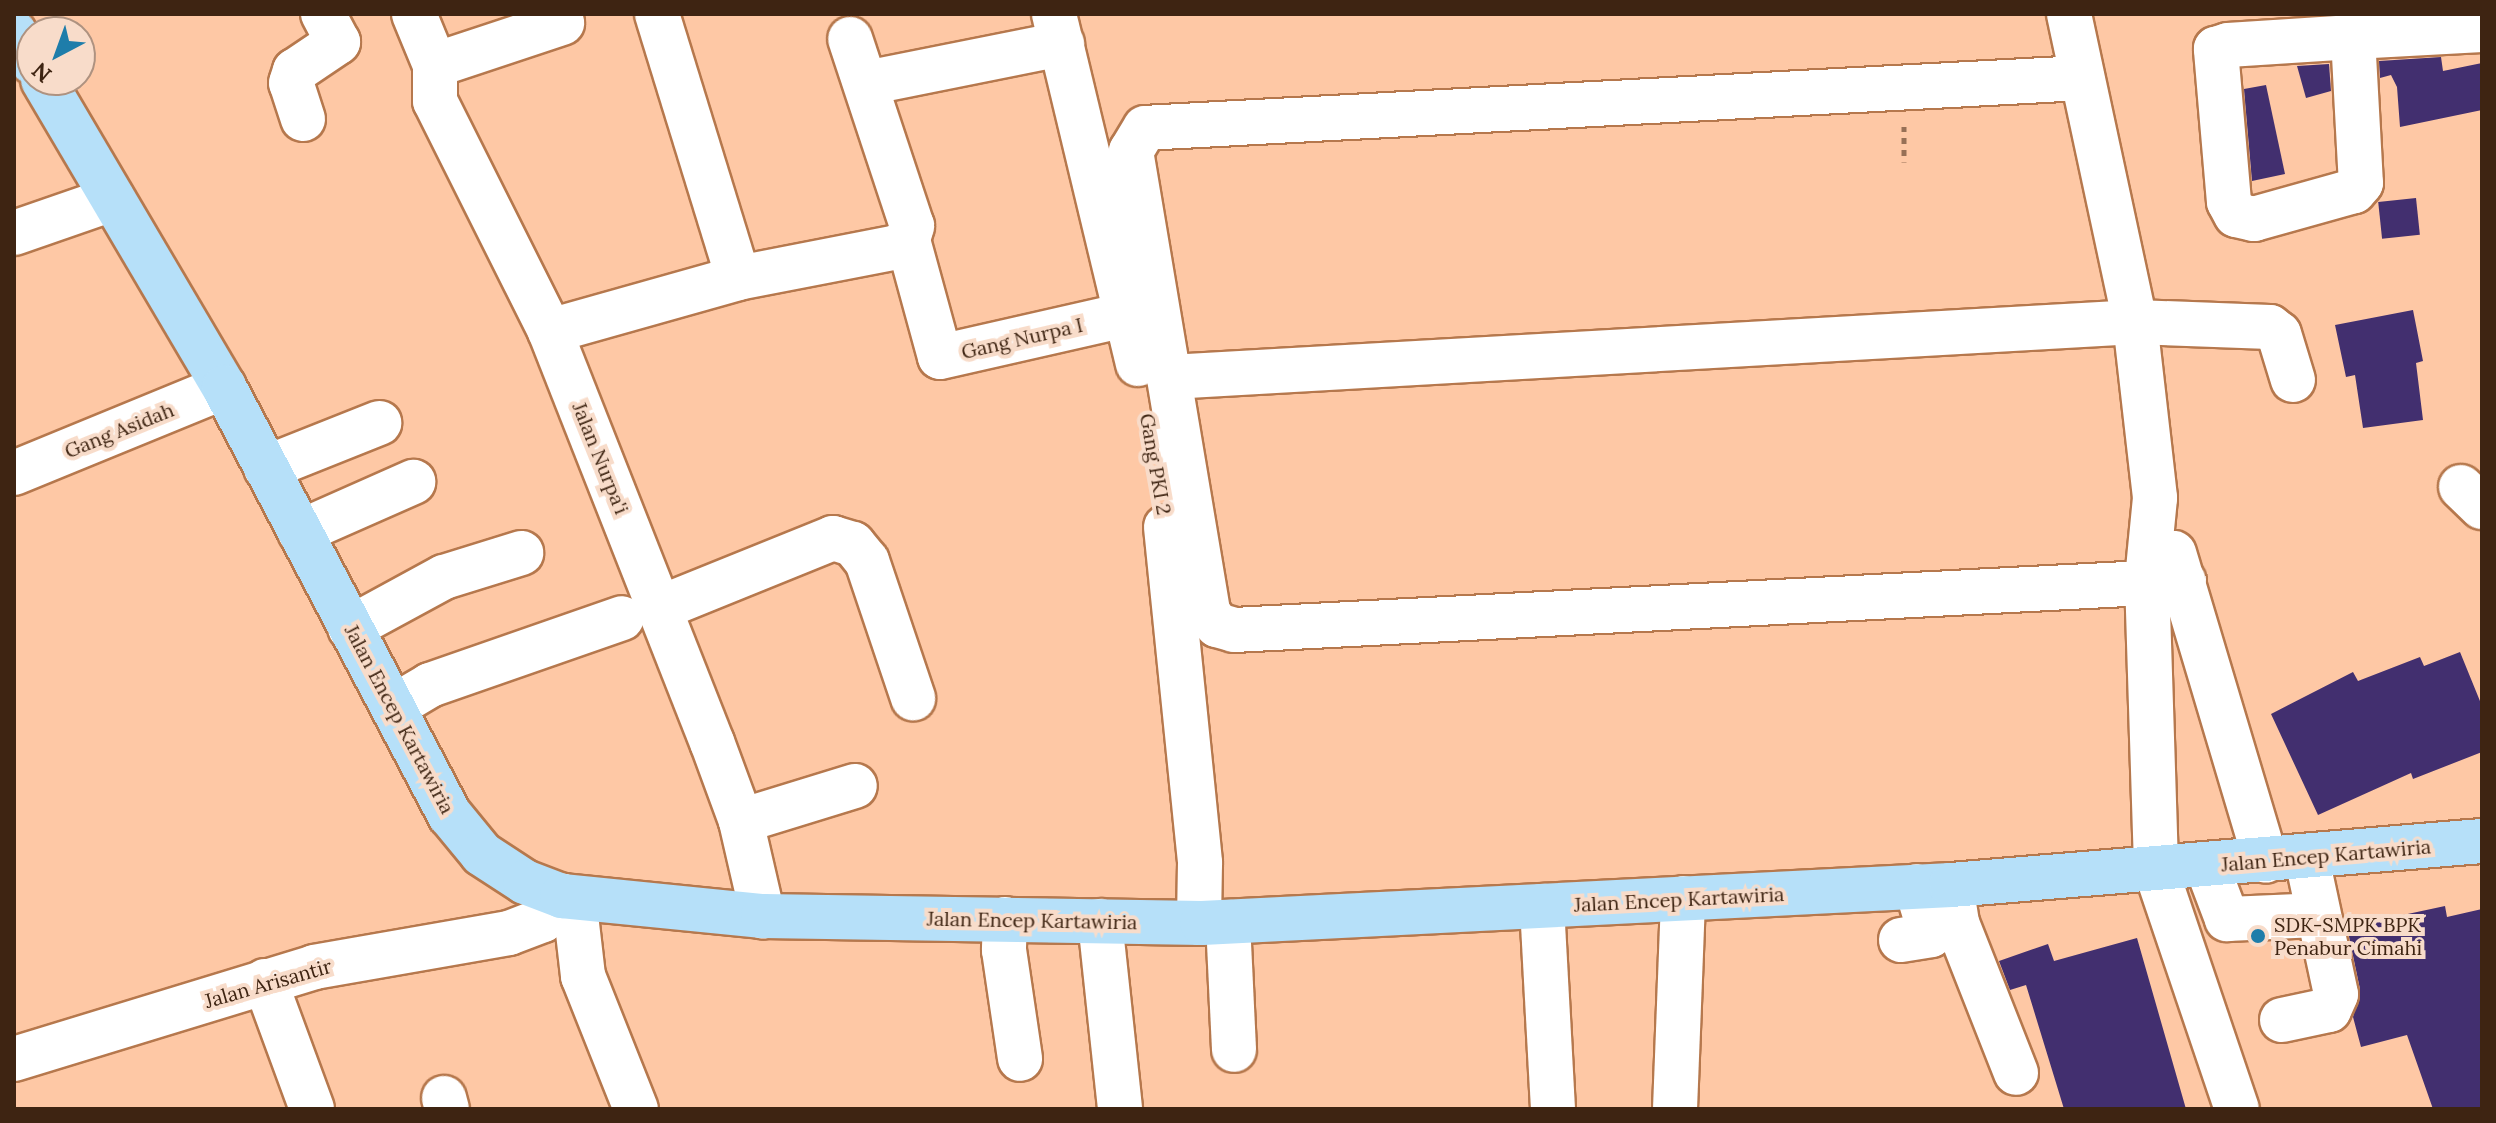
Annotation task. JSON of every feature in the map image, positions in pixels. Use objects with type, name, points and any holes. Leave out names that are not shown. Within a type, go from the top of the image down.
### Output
[{"type":"main road","name":"Jalan Encep Kartawiria","points":[[52,96],[224,387],[450,815],[482,854],[525,882],[568,897],[763,916],[1212,922],[1934,886],[2287,860],[2482,841]]},
{"type":"street","points":[[303,119],[291,83],[295,71],[338,42],[323,14]]},
{"type":"street","name":"Jalan Nurpa'i","points":[[414,14],[435,65],[435,101],[550,331],[641,613],[741,821],[763,916]]},
{"type":"street","points":[[657,14],[738,278]]},
{"type":"street","points":[[2069,14],[2135,322],[2165,580],[2156,870],[2237,1109]]},
{"type":"street","points":[[435,65],[562,23]]},
{"type":"street","points":[[866,83],[1058,29]]},
{"type":"street","name":"Gang PKI 2","points":[[1058,29],[1129,314],[1165,514],[1200,863],[1234,1050]]},
{"type":"street","points":[[2353,37],[2361,183],[2354,191],[2254,219],[2236,215],[2229,202],[2216,49],[2353,37],[2482,30]]},
{"type":"street","points":[[550,331],[738,278],[897,247],[908,240],[912,226],[850,39]]},
{"type":"street","points":[[2082,78],[1145,128],[1131,151],[1208,612],[1217,625],[1234,630],[2165,580]]},
{"type":"street","points":[[14,233],[112,199]]},
{"type":"street","name":"Gang Nurpa I","points":[[908,240],[940,357],[1129,314]]},
{"type":"street","points":[[1170,377],[2135,322],[2270,327],[2279,334],[2293,380]]},
{"type":"street","name":"Gang Asidah","points":[[14,473],[224,387]]},
{"type":"street","points":[[266,468],[379,423]]},
{"type":"street","points":[[300,532],[413,482]]},
{"type":"street","points":[[393,707],[430,685],[641,613],[833,538],[853,544],[867,561],[913,698]]},
{"type":"street","points":[[350,628],[444,577],[521,553]]},
{"type":"street","points":[[2165,580],[2287,860],[2317,915],[2334,1004],[2329,1010],[2282,1020]]},
{"type":"street","points":[[741,821],[855,786]]},
{"type":"street","points":[[2207,866],[2227,919],[2317,915]]},
{"type":"street","points":[[1901,940],[1931,935],[1934,886]]},
{"type":"street","points":[[1934,886],[1957,923],[2016,1073]]},
{"type":"street","points":[[568,897],[583,976],[636,1109]]},
{"type":"street","name":"Jalan Arisantir","points":[[14,1059],[314,967],[509,933],[543,920],[568,897]]},
{"type":"street","points":[[1675,1109],[1683,898]]},
{"type":"street","points":[[1542,906],[1553,1109]]},
{"type":"street","points":[[1005,919],[1004,950],[1020,1059]]},
{"type":"street","points":[[1100,921],[1120,1109]]},
{"type":"street","points":[[265,981],[312,1109]]},
{"type":"building","points":[[2441,57],[2443,71],[2482,63],[2482,110],[2400,127],[2397,87],[2391,75],[2380,78],[2379,61]]},
{"type":"building","points":[[2329,64],[2331,91],[2306,98],[2297,66]]},
{"type":"building","points":[[2266,85],[2285,174],[2252,181],[2244,89]]},
{"type":"building","points":[[2416,198],[2420,235],[2382,239],[2378,202]]},
{"type":"building","points":[[2413,310],[2423,361],[2416,363],[2423,420],[2363,428],[2355,375],[2346,377],[2335,325]]},
{"type":"building","points":[[2460,652],[2482,706],[2482,752],[2413,779],[2411,773],[2318,815],[2271,714],[2353,672],[2358,681],[2420,657],[2424,666]]},
{"type":"building","points":[[2445,906],[2447,917],[2482,909],[2482,1109],[2433,1109],[2407,1035],[2361,1047],[2353,1017],[2360,989],[2347,927]]},
{"type":"building","points":[[2137,938],[2186,1109],[2064,1109],[2026,985],[2010,990],[1999,961],[2048,944],[2054,961]]},
{"type":"place","name":"SDK-SMPK BPK Penabur Cimahi","points":[[2258,936]]}]
